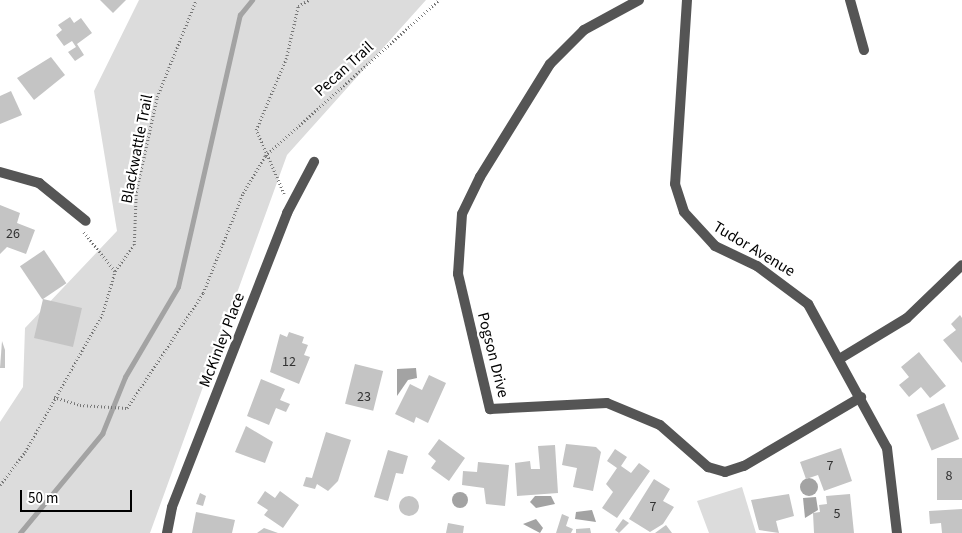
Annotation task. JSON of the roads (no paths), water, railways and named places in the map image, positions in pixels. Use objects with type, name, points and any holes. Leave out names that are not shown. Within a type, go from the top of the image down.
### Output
[{"type":"street","name":"Pogson Drive","points":[[639,0],[584,30],[550,64],[480,177],[462,214],[458,274],[490,409],[608,403],[660,425],[708,466],[724,472],[744,466],[861,398]]},
{"type":"street","name":"Tudor Avenue","points":[[687,0],[675,184],[684,212],[714,246],[757,266],[808,304],[840,358],[887,448],[897,533]]},
{"type":"street","points":[[850,0],[864,50]]},
{"type":"street","name":"McKinley Place","points":[[167,533],[172,507],[287,213],[314,162]]},
{"type":"street","points":[[0,172],[39,183],[86,221]]},
{"type":"street","points":[[840,358],[907,318],[962,265]]},
{"type":"waterway","points":[[20,533],[102,434],[125,377],[178,287],[240,15],[252,0]]}]
